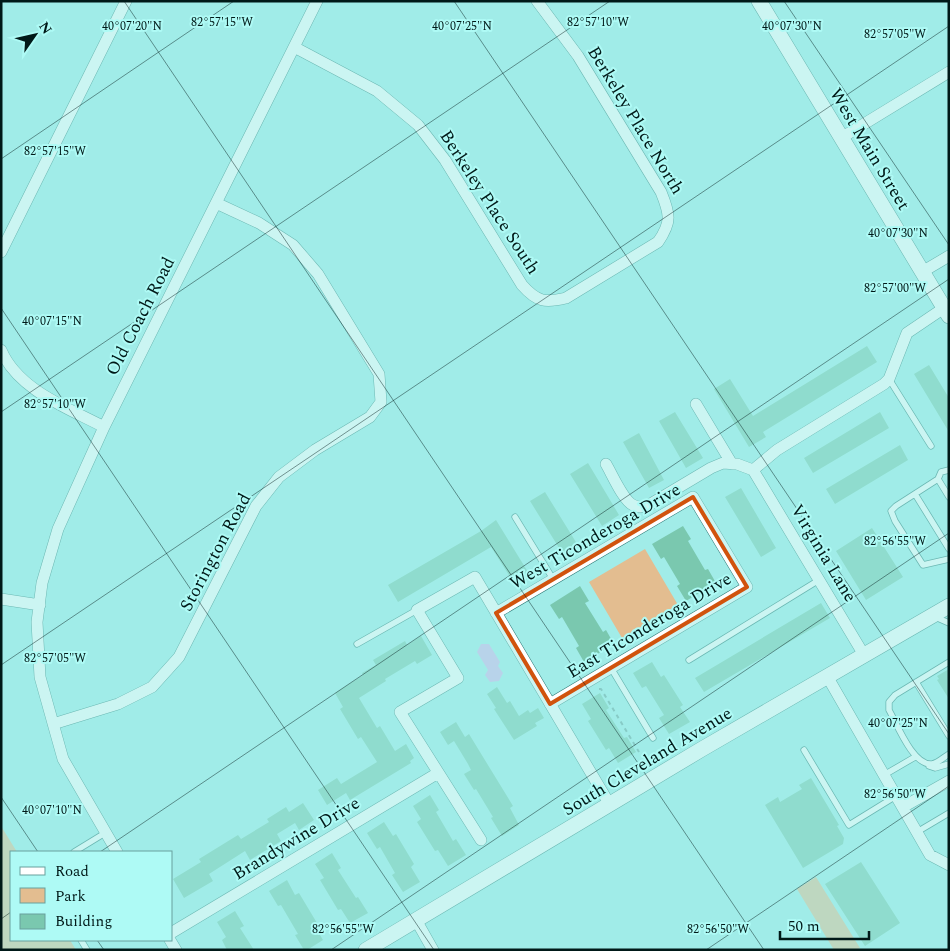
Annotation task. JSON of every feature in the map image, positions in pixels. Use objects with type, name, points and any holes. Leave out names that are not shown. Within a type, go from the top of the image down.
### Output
[{"type":"main road","name":"West Main Street","points":[[759,1],[946,312]]},
{"type":"main road","name":"South Cleveland Avenue","points":[[366,950],[702,749],[949,606]]},
{"type":"street","points":[[1,252],[126,1]]},
{"type":"street","name":"Old Coach Road","points":[[116,851],[62,759],[40,677],[37,639],[42,584],[58,529],[104,427],[317,1]]},
{"type":"street","name":"Berkeley Place North","points":[[537,1],[592,78],[662,192],[669,210],[669,221],[666,231],[658,242],[612,271]]},
{"type":"street","name":"Berkeley Place South","points":[[294,47],[377,91],[418,125],[445,160],[522,285],[530,294],[541,301],[554,301],[566,298],[612,271]]},
{"type":"street","points":[[841,138],[949,72]]},
{"type":"street","name":"Storington Road","points":[[53,724],[118,704],[152,687],[179,657],[256,506],[279,477],[315,450],[370,417],[381,402],[379,374],[318,274],[293,245],[259,223],[216,203]]},
{"type":"street","points":[[922,272],[949,256]]},
{"type":"street","points":[[606,464],[628,500],[634,506],[641,507],[649,505],[711,468],[723,463],[753,470],[777,450],[884,384],[889,379],[907,333],[946,312]]},
{"type":"street","points":[[1,350],[5,359],[30,388],[104,427]]},
{"type":"street","points":[[696,404],[732,464]]},
{"type":"street","name":"Virginia Lane","points":[[753,470],[864,655]]},
{"type":"street","name":"West Ticonderoga Drive","points":[[496,613],[694,497],[720,541]]},
{"type":"street","name":"East Ticonderoga Drive","points":[[550,704],[747,587],[720,541]]},
{"type":"street","points":[[481,840],[400,712],[458,678],[418,610],[475,577],[610,805]]},
{"type":"street","points":[[1,599],[40,605]]},
{"type":"street","points":[[827,676],[930,855],[949,865]]},
{"type":"street","name":"Brandywine Drive","points":[[172,932],[438,773]]},
{"type":"street","points":[[903,808],[949,781]]},
{"type":"street","points":[[416,920],[433,950]]},
{"type":"lane","points":[[889,379],[931,446]]},
{"type":"lane","points":[[949,470],[941,472],[938,479],[891,511],[894,520],[923,566],[949,559]]},
{"type":"lane","points":[[938,479],[949,497]]},
{"type":"lane","points":[[915,494],[949,549]]},
{"type":"lane","points":[[515,517],[553,579]]},
{"type":"lane","points":[[689,660],[819,580]]},
{"type":"lane","points":[[357,644],[418,610]]},
{"type":"lane","points":[[932,616],[949,624]]},
{"type":"lane","points":[[949,662],[895,695],[889,702],[889,710],[915,757],[925,764],[936,768],[949,764]]},
{"type":"lane","points":[[612,668],[653,738]]},
{"type":"lane","points":[[916,682],[949,736]]},
{"type":"lane","points":[[804,750],[849,825],[896,796]]},
{"type":"lane","points":[[925,764],[934,764],[949,754]]},
{"type":"lane","points":[[884,775],[915,757]]},
{"type":"lane","points":[[917,832],[949,813]]},
{"type":"lane","points":[[76,851],[105,833]]},
{"type":"path","points":[[594,692],[601,688],[639,752]]},
{"type":"highlighted area","points":[[693,497],[747,587],[550,704],[496,613]]},
{"type":"green space","points":[[645,549],[678,605],[622,638],[589,582]]},
{"type":"green space","points":[[1,826],[16,851],[10,851],[10,941],[71,941],[76,950],[1,950]]},
{"type":"green space","points":[[816,877],[860,948],[856,950],[834,950],[797,889]]},
{"type":"shaded area","points":[[481,644],[489,644],[500,662],[498,666],[503,673],[499,681],[490,682],[485,675],[488,670],[477,652]]},
{"type":"building","points":[[867,346],[877,362],[763,432],[766,437],[749,447],[714,389],[730,379],[753,416]]},
{"type":"building","points":[[929,365],[949,398],[949,432],[914,374]]},
{"type":"building","points":[[675,412],[703,458],[686,468],[659,421]]},
{"type":"building","points":[[880,412],[889,428],[813,473],[804,458]]},
{"type":"building","points":[[639,433],[664,480],[649,488],[623,442]]},
{"type":"building","points":[[900,445],[908,460],[835,504],[826,489]]},
{"type":"building","points":[[588,463],[619,515],[602,526],[570,474]]},
{"type":"building","points":[[741,488],[776,548],[761,557],[725,497]]},
{"type":"building","points":[[545,492],[579,547],[564,556],[530,501]]},
{"type":"building","points":[[496,520],[531,577],[516,586],[491,547],[398,602],[388,585],[481,531]]},
{"type":"building","points":[[683,526],[691,539],[688,541],[705,570],[708,569],[716,583],[686,601],[677,586],[680,584],[664,557],[661,559],[652,544]]},
{"type":"building","points":[[872,528],[903,577],[866,600],[836,551]]},
{"type":"building","points":[[580,586],[589,601],[585,603],[603,632],[606,630],[614,644],[584,662],[576,648],[579,646],[562,617],[559,619],[550,605]]},
{"type":"building","points":[[821,603],[830,618],[704,692],[695,678]]},
{"type":"building","points":[[421,636],[432,655],[417,664],[415,661],[385,679],[386,681],[359,698],[377,728],[380,726],[395,751],[406,744],[414,758],[410,761],[411,763],[350,800],[346,793],[327,805],[318,790],[337,778],[341,784],[377,762],[361,737],[358,739],[340,709],[343,707],[335,693],[376,665],[373,660],[405,641],[407,645]]},
{"type":"building","points":[[652,662],[661,677],[664,675],[683,705],[680,707],[690,722],[669,734],[659,718],[664,715],[646,686],[642,688],[633,673]]},
{"type":"building","points":[[949,669],[949,699],[937,680],[939,679],[937,676]]},
{"type":"building","points":[[497,687],[507,703],[510,701],[519,716],[528,710],[530,713],[538,708],[544,718],[535,723],[537,726],[514,740],[494,709],[496,708],[487,694]]},
{"type":"building","points":[[600,693],[609,708],[606,710],[624,738],[627,737],[636,752],[618,763],[609,748],[606,750],[588,721],[591,719],[582,704]]},
{"type":"building","points":[[456,722],[465,737],[469,734],[513,806],[510,808],[519,825],[502,836],[476,789],[474,790],[464,774],[471,770],[468,764],[454,741],[448,745],[440,732]]},
{"type":"building","points":[[811,778],[839,825],[837,826],[844,838],[843,844],[803,868],[765,805],[778,797],[780,802],[802,789],[799,785]]},
{"type":"building","points":[[430,795],[439,810],[436,812],[453,841],[456,839],[466,855],[448,866],[438,850],[435,851],[417,822],[421,819],[413,806]]},
{"type":"building","points":[[303,803],[314,820],[299,830],[295,823],[277,834],[281,841],[250,860],[245,851],[209,874],[213,881],[184,898],[173,879],[201,862],[199,859],[238,835],[241,839],[269,822],[267,819],[286,807],[289,812]]},
{"type":"building","points":[[384,822],[393,836],[396,834],[414,864],[411,867],[420,882],[403,892],[392,875],[395,873],[380,847],[377,849],[367,833]]},
{"type":"building","points":[[332,853],[341,868],[338,870],[368,913],[350,923],[341,909],[338,910],[320,880],[324,878],[315,864]]},
{"type":"building","points":[[861,862],[900,923],[865,946],[825,884]]},
{"type":"building","points":[[287,880],[295,895],[299,893],[317,923],[314,925],[323,940],[307,950],[304,950],[295,935],[298,934],[281,905],[278,906],[269,891]]},
{"type":"building","points":[[235,911],[244,926],[240,928],[254,950],[227,950],[222,940],[226,937],[217,922]]}]
